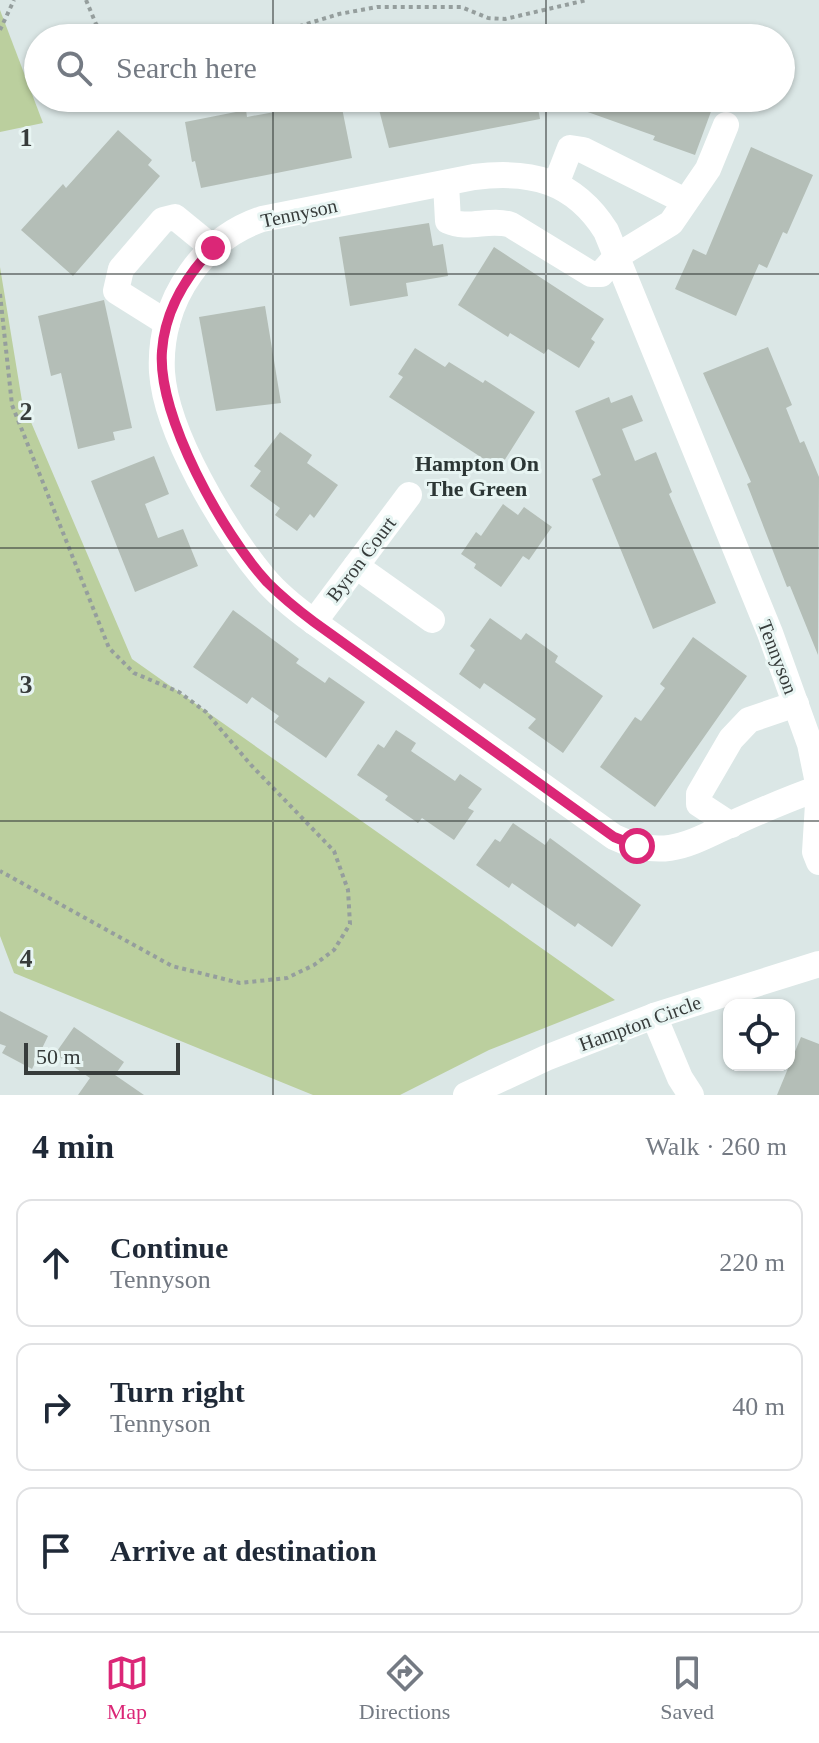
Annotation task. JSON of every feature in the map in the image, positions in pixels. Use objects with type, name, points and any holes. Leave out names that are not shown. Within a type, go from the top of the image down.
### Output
[{"type":"street","points":[[446,184],[448,221],[458,225],[501,222],[511,225],[591,274],[601,274],[617,256],[671,223],[708,169],[726,125]]},
{"type":"street","points":[[556,184],[570,148],[583,150],[685,201]]},
{"type":"street","name":"Tennyson","points":[[819,788],[687,846],[647,848],[628,843],[614,837],[314,622],[275,589],[249,559],[188,459],[168,402],[162,373],[167,323],[185,280],[213,248],[235,230],[262,219],[498,174],[533,176],[556,184],[598,217],[617,256],[764,619],[810,744],[819,788],[815,852],[819,862]]},
{"type":"street","points":[[167,323],[116,291],[121,269],[163,220],[175,217],[213,248]]},
{"type":"street","name":"Byron Court","points":[[314,622],[409,495]]},
{"type":"street","points":[[356,566],[432,620]]},
{"type":"street","points":[[731,825],[699,804],[699,794],[731,739],[749,720],[796,704]]},
{"type":"street","name":"Hampton Circle","points":[[466,1095],[546,1058],[654,1016],[819,964]]},
{"type":"street","points":[[654,1016],[680,1078],[691,1095]]},
{"type":"path","points":[[0,30],[14,0]]},
{"type":"path","points":[[86,0],[96,24]]},
{"type":"path","points":[[306,24],[377,7],[461,7],[488,18],[505,19],[587,0]]},
{"type":"path","points":[[0,294],[12,405],[109,648],[134,673],[179,692],[206,712],[258,773],[334,851],[348,890],[350,924],[334,950],[314,965],[287,978],[240,983],[172,966],[0,871]]},
{"type":"green space","points":[[0,10],[24,73],[24,112],[39,112],[43,123],[0,132]]},
{"type":"green space","points":[[0,267],[22,401],[132,659],[615,1000],[489,1050],[400,1095],[313,1095],[14,973],[0,936]]},
{"type":"building","points":[[236,112],[246,112],[247,117],[274,112],[343,112],[352,158],[201,188],[195,161],[192,162],[185,122]]},
{"type":"building","points":[[380,112],[539,112],[540,119],[389,148]]},
{"type":"building","points":[[588,112],[711,112],[695,155],[653,140],[655,136]]},
{"type":"building","points":[[118,130],[152,160],[148,165],[160,176],[73,276],[21,230],[63,184],[66,188]]},
{"type":"building","points":[[751,147],[813,175],[787,234],[783,232],[767,268],[759,264],[736,316],[675,289],[693,249],[706,255]]},
{"type":"building","points":[[429,223],[433,246],[443,244],[448,276],[406,283],[408,296],[350,306],[339,237]]},
{"type":"building","points":[[494,247],[604,319],[591,339],[595,342],[579,368],[548,349],[544,354],[510,333],[508,337],[458,305]]},
{"type":"building","points":[[104,300],[132,428],[113,432],[115,440],[78,449],[61,373],[51,376],[38,316]]},
{"type":"building","points":[[265,306],[281,403],[216,411],[199,317]]},
{"type":"building","points":[[768,347],[792,405],[786,408],[800,443],[804,441],[819,477],[818,655],[790,586],[787,587],[747,484],[751,482],[703,373]]},
{"type":"building","points":[[415,348],[445,367],[449,362],[483,383],[485,380],[535,412],[499,469],[389,397],[403,377],[398,374]]},
{"type":"building","points":[[632,395],[643,421],[622,429],[635,461],[656,452],[672,492],[669,494],[716,603],[653,629],[592,479],[601,475],[575,411],[609,397],[611,403]]},
{"type":"building","points":[[280,432],[312,455],[307,463],[338,485],[314,518],[310,514],[297,531],[275,515],[280,508],[250,486],[261,471],[254,466]]},
{"type":"building","points":[[154,456],[169,494],[145,504],[158,538],[183,529],[198,566],[135,592],[91,481]]},
{"type":"building","points":[[503,504],[518,515],[524,507],[552,527],[529,560],[523,556],[501,587],[474,568],[476,564],[461,554],[476,532],[481,536]]},
{"type":"building","points":[[233,610],[299,659],[296,663],[325,683],[329,677],[365,702],[326,758],[274,722],[279,716],[252,697],[247,704],[193,667]]},
{"type":"building","points":[[490,618],[521,640],[526,633],[558,656],[555,662],[603,696],[563,753],[528,728],[536,719],[484,683],[480,689],[459,674],[475,650],[470,646]]},
{"type":"building","points":[[693,637],[747,676],[655,807],[600,767],[635,717],[641,721],[665,688],[660,684]]},
{"type":"building","points":[[396,730],[416,743],[411,751],[455,781],[460,774],[482,789],[468,808],[474,811],[454,840],[422,818],[418,823],[385,800],[388,796],[357,775],[378,744],[384,748]]},
{"type":"building","points":[[513,823],[545,845],[550,838],[641,905],[612,947],[578,923],[575,927],[512,883],[509,888],[476,865],[495,839],[500,842]]},
{"type":"building","points":[[0,1011],[48,1036],[32,1069],[2,1053],[6,1046],[0,1044]]},
{"type":"building","points":[[74,1027],[124,1062],[115,1075],[144,1095],[78,1095],[90,1078],[55,1054]]},
{"type":"building","points":[[801,1037],[819,1044],[819,1095],[777,1095],[787,1071],[795,1071],[795,1052]]},
{"type":"district","name":"Hampton On The Green","points":[[477,476]]},
{"type":"route","points":[[213,248],[196,265],[174,301],[162,350],[162,373],[168,402],[188,459],[249,559],[284,599],[314,622],[614,837],[637,846]]}]
